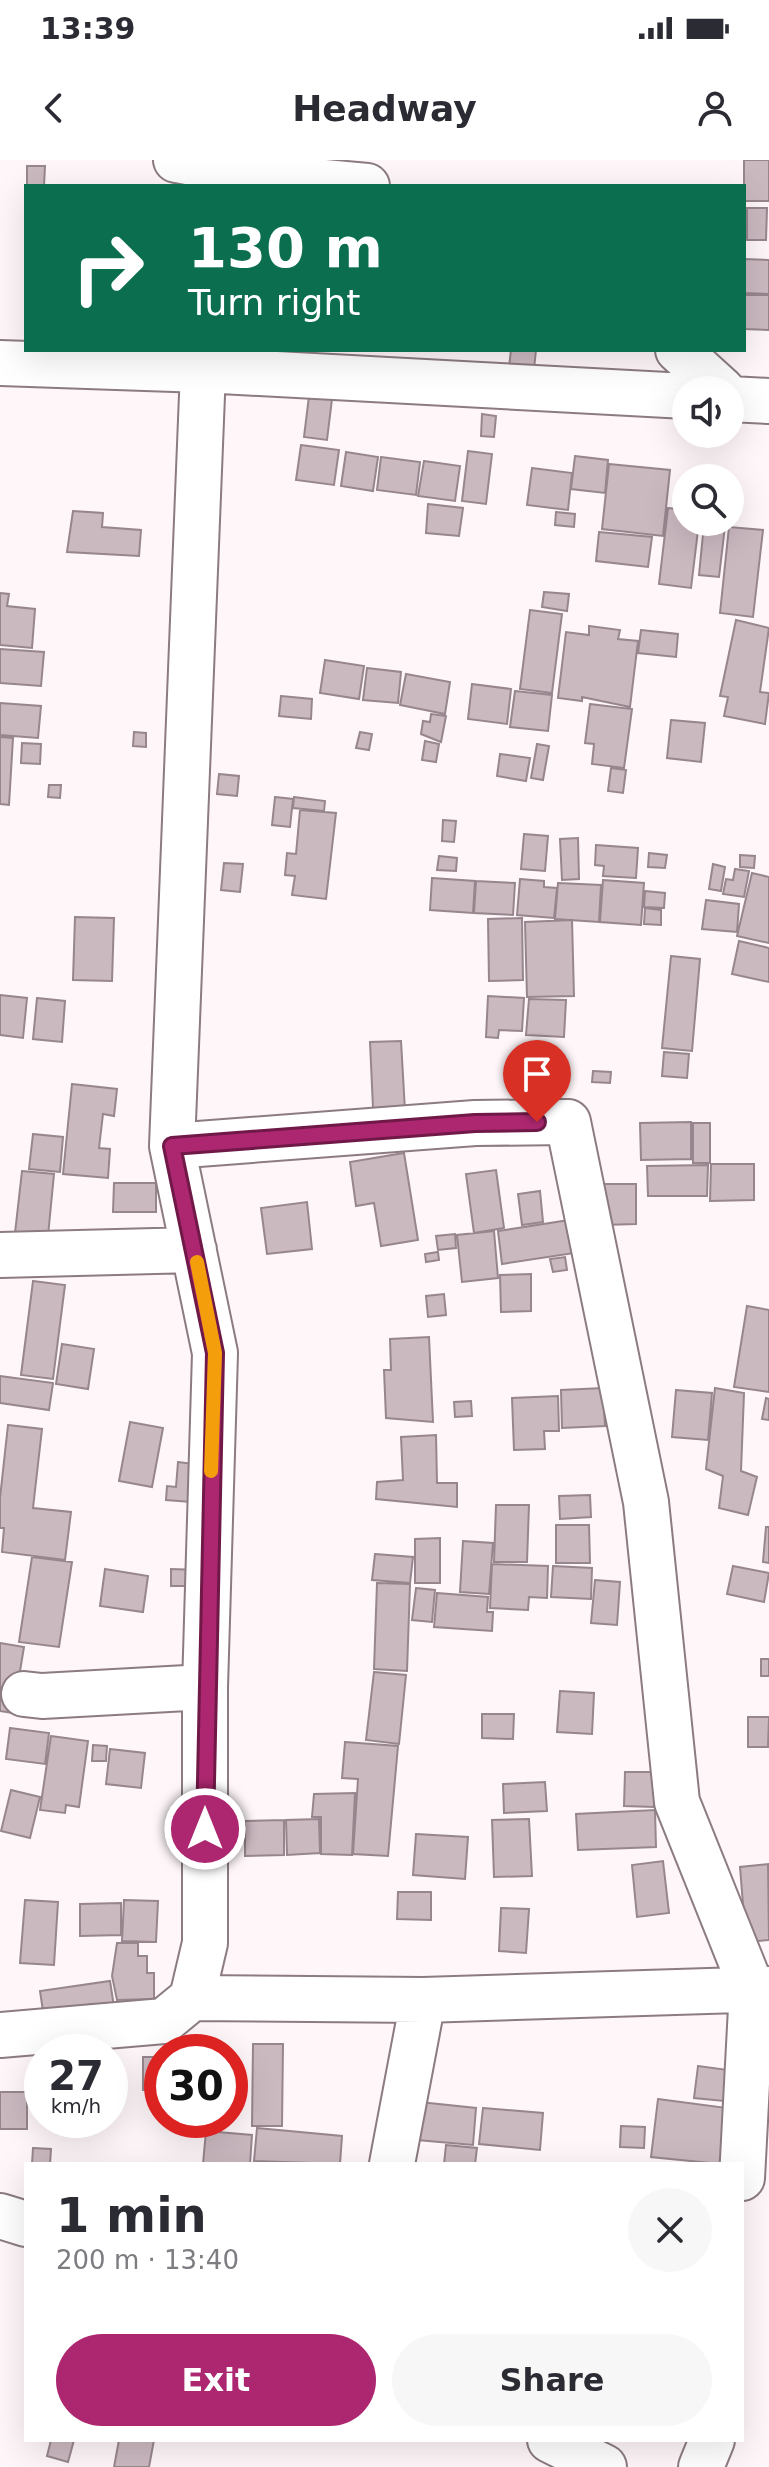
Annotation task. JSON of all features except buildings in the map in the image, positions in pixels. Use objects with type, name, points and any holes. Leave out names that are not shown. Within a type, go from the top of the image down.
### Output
[{"type":"street","points":[[176,160],[261,176],[346,184]]},
{"type":"street","points":[[680,352],[710,376]]},
{"type":"street","points":[[0,363],[203,370],[672,395]]},
{"type":"street","points":[[0,2035],[164,2021],[192,1998],[205,1943],[205,1687],[215,1353],[172,1146],[203,370]]},
{"type":"street","points":[[172,1146],[475,1123],[568,1122],[646,1502],[677,1802],[760,1989],[744,2162]]},
{"type":"street","points":[[0,1255],[194,1250]]},
{"type":"street","points":[[24,1694],[42,1696],[205,1687]]},
{"type":"street","points":[[192,1998],[423,2000],[760,1989]]},
{"type":"street","points":[[392,2162],[423,2000]]},
{"type":"street","points":[[0,2216],[24,2223]]},
{"type":"street","points":[[554,2442],[604,2467]]},
{"type":"street","points":[[701,2467],[711,2442]]},
{"type":"slow traffic","points":[[197,1262],[215,1353],[211,1471]]},
{"type":"route","points":[[205,1829],[205,1687],[215,1353],[172,1146],[475,1123],[537,1122]]}]
